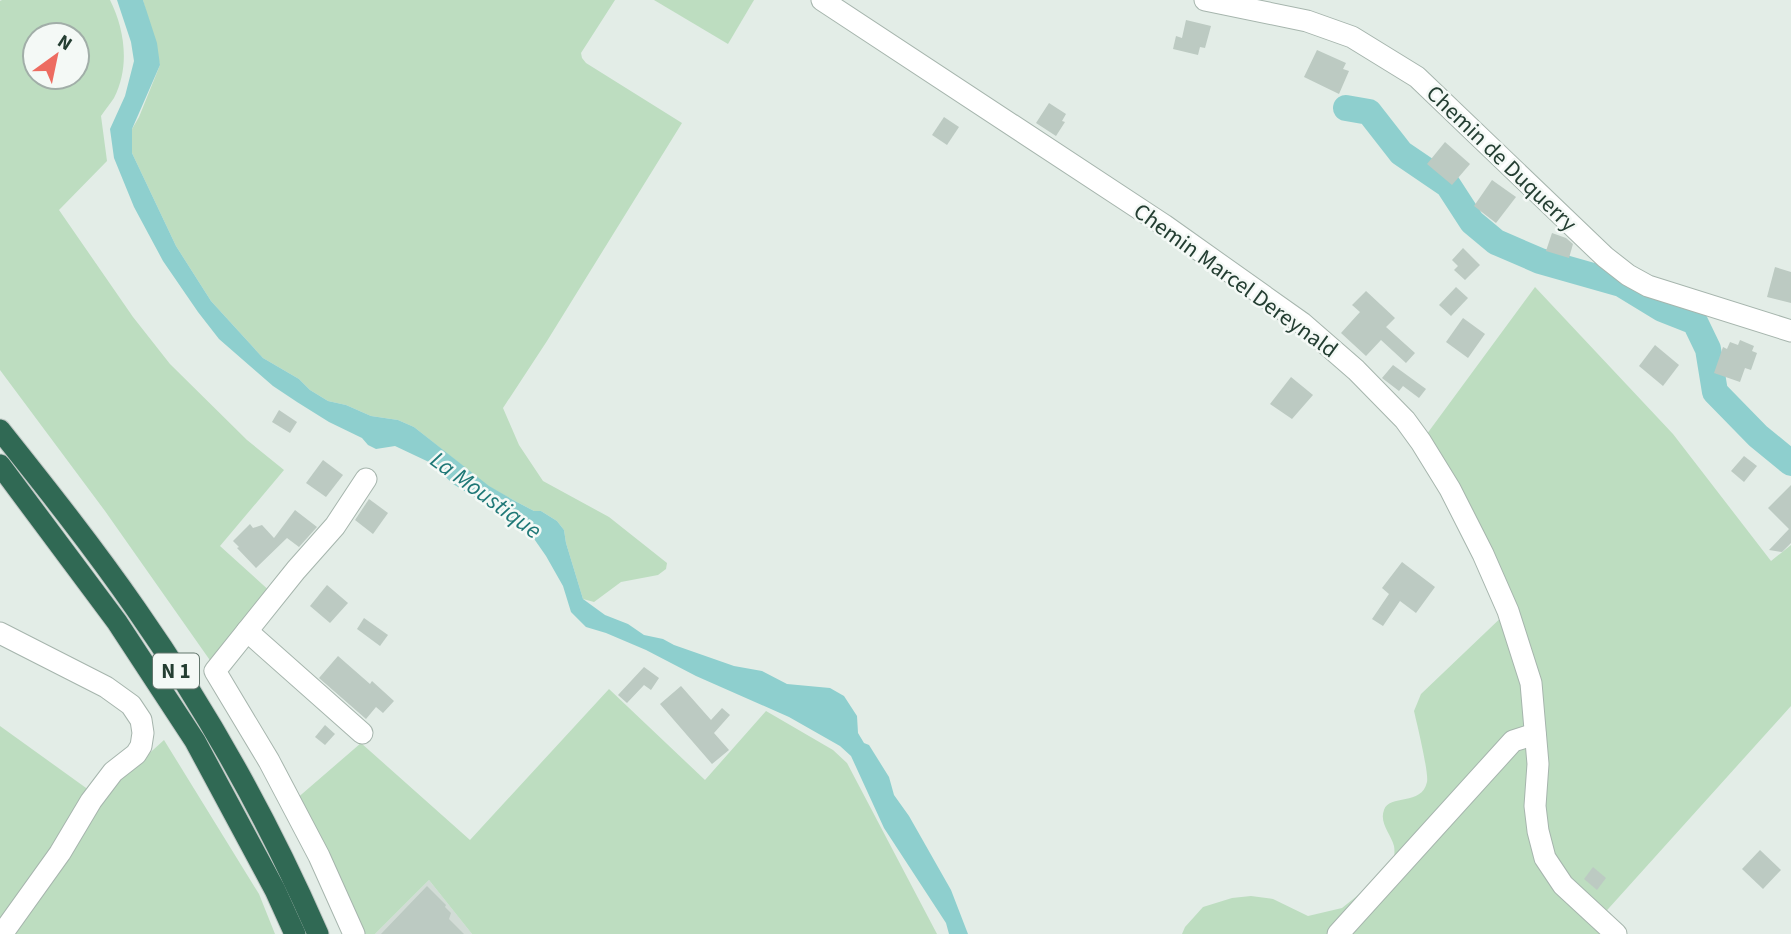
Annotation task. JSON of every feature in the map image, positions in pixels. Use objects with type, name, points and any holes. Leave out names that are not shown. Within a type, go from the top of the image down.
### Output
[{"type":"highway","name":"N 1","points":[[0,430],[59,504],[137,610],[218,736],[295,880],[318,934]]},
{"type":"highway","name":"N 1","points":[[0,465],[117,622],[195,741],[275,890],[295,934]]},
{"type":"street","name":"Chemin Marcel Dereynald","points":[[822,0],[1164,225],[1302,323],[1356,370],[1405,421],[1450,489],[1512,623],[1531,683],[1538,764],[1535,806],[1545,858],[1563,885],[1616,934]]},
{"type":"street","name":"Chemin de Duquerry","points":[[1209,1],[1307,21],[1352,37],[1417,77],[1605,257],[1628,275],[1648,286],[1791,331]]},
{"type":"street","points":[[354,934],[319,856],[215,671],[335,526],[366,479]]},
{"type":"street","points":[[247,631],[362,733]]},
{"type":"street","points":[[0,634],[106,687],[131,705],[141,720],[143,733],[141,746],[136,754],[113,772],[91,801],[60,853],[2,934]]},
{"type":"street","points":[[1338,934],[1513,741],[1535,734]]},
{"type":"shaded area","points":[[429,880],[472,934],[375,934]]},
{"type":"green space","points":[[110,0],[122,36],[124,61],[114,98],[101,116],[107,161],[59,210],[133,317],[170,364],[247,440],[284,470],[220,546],[273,594],[214,666],[105,511],[0,370],[0,1]]},
{"type":"green space","points":[[143,0],[615,0],[581,53],[582,58],[682,123],[503,408],[519,445],[543,481],[609,517],[667,563],[666,569],[658,575],[621,582],[594,602],[583,599],[564,530],[557,521],[488,486],[414,427],[328,401],[310,390],[299,379],[263,358],[211,301],[176,246],[132,153],[132,129],[160,65]]},
{"type":"green space","points":[[654,0],[754,0],[728,44]]},
{"type":"green space","points":[[1535,287],[1673,434],[1771,561],[1791,545],[1791,706],[1600,918],[1616,934],[1182,934],[1203,907],[1232,898],[1251,896],[1273,899],[1308,916],[1342,908],[1382,876],[1394,862],[1394,846],[1384,824],[1384,810],[1392,802],[1419,794],[1427,782],[1425,759],[1414,711],[1421,694],[1508,611],[1421,442]]},
{"type":"green space","points":[[609,689],[705,780],[766,711],[833,750],[847,763],[937,934],[472,934],[429,880],[375,934],[360,934],[295,800],[361,743],[470,840]]},
{"type":"green space","points":[[0,726],[100,798],[164,740],[259,894],[275,934],[0,934]]},
{"type":"water","name":"La Moustique","points":[[117,0],[143,0],[157,43],[160,65],[132,129],[132,153],[176,246],[211,301],[263,358],[299,379],[310,390],[328,401],[414,427],[489,486],[557,521],[564,530],[583,599],[605,615],[628,624],[644,635],[663,639],[734,666],[762,671],[787,684],[830,688],[844,696],[857,716],[858,733],[889,777],[894,795],[951,890],[968,934],[949,934],[946,923],[884,828],[851,756],[840,746],[789,717],[696,676],[646,650],[586,627],[571,612],[563,586],[530,533],[453,484],[431,463],[395,446],[376,449],[362,438],[329,422],[273,386],[219,339],[163,261],[134,207],[114,158],[110,129],[125,96],[134,61],[131,42]]},
{"type":"building","points":[[1186,20],[1211,26],[1205,48],[1200,47],[1198,55],[1173,49],[1176,36],[1182,38]]},
{"type":"building","points":[[1317,50],[1346,63],[1343,69],[1349,71],[1339,94],[1304,77]]},
{"type":"building","points":[[1049,103],[1066,114],[1062,121],[1065,122],[1056,136],[1036,123]]},
{"type":"building","points":[[944,117],[959,127],[947,145],[932,135]]},
{"type":"building","points":[[1445,142],[1470,164],[1452,185],[1427,164]]},
{"type":"building","points":[[1492,180],[1516,197],[1496,223],[1474,206]]},
{"type":"building","points":[[1552,233],[1573,244],[1569,258],[1546,251]]},
{"type":"building","points":[[1463,248],[1480,265],[1465,280],[1454,270],[1458,266],[1452,260]]},
{"type":"building","points":[[1775,267],[1791,272],[1791,303],[1767,297]]},
{"type":"building","points":[[1456,287],[1468,298],[1451,316],[1439,305]]},
{"type":"building","points":[[1366,291],[1395,318],[1386,327],[1415,353],[1406,363],[1381,340],[1366,356],[1341,333],[1360,312],[1352,305]]},
{"type":"building","points":[[1463,318],[1485,334],[1468,358],[1446,342]]},
{"type":"building","points":[[1740,340],[1754,346],[1752,351],[1757,353],[1751,370],[1745,368],[1740,382],[1714,373],[1723,347],[1727,349],[1730,342],[1738,345]]},
{"type":"building","points":[[1655,345],[1679,365],[1663,386],[1639,366]]},
{"type":"building","points":[[1393,365],[1426,389],[1419,398],[1403,386],[1399,391],[1382,378]]},
{"type":"building","points":[[1291,377],[1313,395],[1292,419],[1270,404]]},
{"type":"building","points":[[279,410],[297,422],[290,433],[272,422]]},
{"type":"building","points":[[1744,456],[1757,466],[1744,482],[1731,471]]},
{"type":"building","points":[[323,460],[343,475],[326,497],[306,483]]},
{"type":"building","points":[[1791,485],[1791,543],[1782,552],[1769,550],[1789,529],[1768,508]]},
{"type":"building","points":[[369,499],[388,513],[373,534],[355,520]]},
{"type":"building","points":[[295,510],[317,527],[299,547],[287,538],[256,568],[233,541],[250,524],[253,528],[262,525],[274,538]]},
{"type":"building","points":[[1402,562],[1435,587],[1416,613],[1400,601],[1383,626],[1372,619],[1389,594],[1382,588]]},
{"type":"building","points":[[327,585],[348,603],[330,623],[310,606]]},
{"type":"building","points":[[364,618],[388,635],[380,646],[357,629]]},
{"type":"building","points":[[338,656],[394,701],[383,713],[376,707],[366,719],[319,678]]},
{"type":"building","points":[[644,667],[659,678],[651,690],[644,685],[627,703],[618,695]]},
{"type":"building","points":[[681,686],[711,720],[722,708],[730,715],[714,733],[729,750],[712,764],[660,704]]},
{"type":"building","points":[[325,725],[335,734],[325,745],[315,737]]},
{"type":"building","points":[[1760,850],[1781,870],[1763,889],[1742,869]]},
{"type":"building","points":[[1593,867],[1606,878],[1597,890],[1584,879]]},
{"type":"building","points":[[427,886],[446,905],[451,913],[449,919],[464,934],[381,934]]},
{"type":"waterway","points":[[1346,108],[1369,112],[1401,153],[1448,185],[1472,222],[1496,242],[1540,261],[1621,284],[1662,309],[1695,322],[1708,349],[1715,392],[1758,436],[1791,463]]}]
